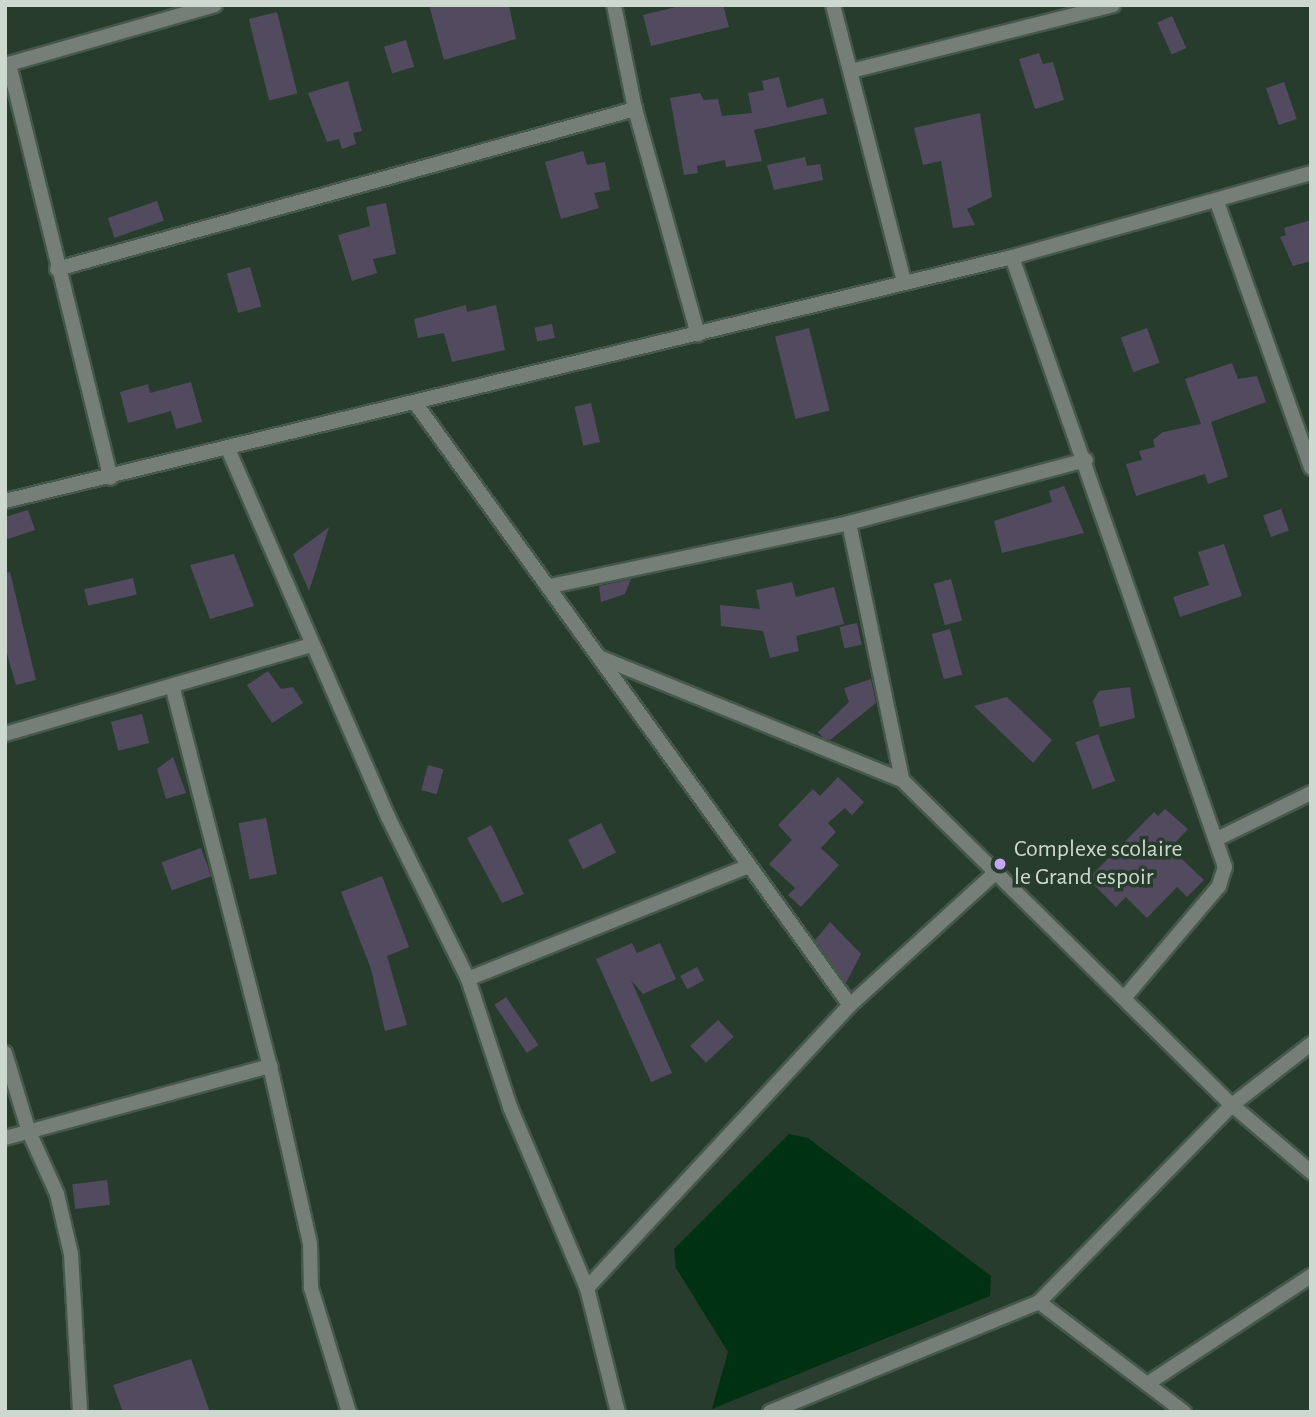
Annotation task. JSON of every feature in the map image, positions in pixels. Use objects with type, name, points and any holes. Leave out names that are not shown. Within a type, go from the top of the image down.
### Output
[{"type":"street","points":[[111,478],[7,64],[215,5]]},
{"type":"street","points":[[614,5],[635,109],[698,334]]},
{"type":"street","points":[[833,5],[904,281]]},
{"type":"street","points":[[850,71],[1113,5]]},
{"type":"street","points":[[57,269],[635,109]]},
{"type":"street","points":[[5,501],[111,478],[904,281],[1012,257],[1217,202],[1311,173]]},
{"type":"street","points":[[1217,202],[1311,468]]},
{"type":"street","points":[[1012,257],[1086,460],[1217,839],[1225,878],[1125,997]]},
{"type":"street","points":[[416,404],[551,586],[597,656],[747,867],[850,1005]]},
{"type":"street","points":[[228,449],[312,645],[468,979],[510,1107],[587,1289],[618,1412]]},
{"type":"street","points":[[551,586],[849,523],[1086,460]]},
{"type":"street","points":[[849,523],[902,780]]},
{"type":"street","points":[[5,734],[173,689],[312,645]]},
{"type":"street","points":[[597,656],[902,780],[994,874],[1125,997],[1232,1105],[1311,1172]]},
{"type":"street","points":[[173,689],[270,1066],[310,1244],[311,1288],[349,1412]]},
{"type":"street","points":[[1217,839],[1311,793]]},
{"type":"street","points":[[468,979],[747,867]]},
{"type":"street","points":[[587,1289],[850,1005],[994,874]]},
{"type":"street","points":[[770,1412],[1040,1302],[1232,1105],[1311,1044]]},
{"type":"street","points":[[5,1053],[29,1132],[57,1194],[71,1254],[80,1412]]},
{"type":"street","points":[[5,1138],[270,1066]]},
{"type":"street","points":[[1147,1384],[1311,1276]]},
{"type":"street","points":[[1040,1302],[1184,1412]]},
{"type":"shaded area","points":[[789,1134],[808,1138],[991,1276],[990,1296],[712,1409],[728,1352],[676,1268],[674,1249]]},
{"type":"building","points":[[429,5],[509,5],[516,39],[444,60]]},
{"type":"building","points":[[684,5],[723,5],[729,27],[651,46],[643,15]]},
{"type":"building","points":[[277,12],[297,94],[269,101],[249,19]]},
{"type":"building","points":[[1172,16],[1186,48],[1172,54],[1157,23]]},
{"type":"building","points":[[406,40],[414,67],[392,74],[384,47]]},
{"type":"building","points":[[1039,53],[1043,64],[1053,62],[1064,100],[1035,109],[1019,59]]},
{"type":"building","points":[[779,77],[787,108],[823,98],[827,114],[754,130],[762,161],[726,167],[725,160],[697,166],[698,173],[684,175],[670,98],[700,93],[704,100],[718,99],[722,116],[752,113],[748,93],[764,90],[762,81]]},
{"type":"building","points":[[348,81],[362,131],[353,133],[356,144],[342,149],[339,139],[327,142],[308,93]]},
{"type":"building","points":[[1284,82],[1297,119],[1279,125],[1266,88]]},
{"type":"building","points":[[980,113],[992,197],[967,209],[975,225],[953,228],[941,161],[923,165],[914,128]]},
{"type":"building","points":[[583,151],[587,165],[605,162],[610,190],[594,193],[599,208],[561,219],[545,162]]},
{"type":"building","points":[[805,157],[807,166],[820,164],[823,180],[774,190],[767,165]]},
{"type":"building","points":[[157,201],[164,221],[115,238],[108,218]]},
{"type":"building","points":[[386,203],[396,254],[373,259],[377,273],[352,281],[338,235],[370,226],[366,207]]},
{"type":"building","points":[[1311,220],[1311,261],[1293,266],[1280,237],[1286,235],[1284,228]]},
{"type":"building","points":[[250,267],[261,306],[238,313],[227,274]]},
{"type":"building","points":[[466,305],[467,312],[496,305],[505,350],[452,362],[444,333],[418,338],[414,319]]},
{"type":"building","points":[[552,324],[555,338],[537,341],[534,328]]},
{"type":"building","points":[[809,328],[830,410],[796,419],[775,336]]},
{"type":"building","points":[[1147,328],[1160,363],[1133,372],[1121,338]]},
{"type":"building","points":[[1232,363],[1238,379],[1257,376],[1266,402],[1211,422],[1228,477],[1208,484],[1205,474],[1136,496],[1126,464],[1142,460],[1139,451],[1155,447],[1153,440],[1163,432],[1201,424],[1185,379]]},
{"type":"building","points":[[191,382],[202,422],[176,429],[171,411],[128,423],[120,392],[148,384],[150,393]]},
{"type":"building","points":[[591,403],[600,442],[583,446],[574,407]]},
{"type":"building","points":[[1064,486],[1084,533],[1002,553],[994,521],[1052,502],[1049,491]]},
{"type":"building","points":[[1281,509],[1289,531],[1271,537],[1263,515]]},
{"type":"building","points":[[28,510],[35,530],[5,540],[5,517]]},
{"type":"building","points":[[329,527],[313,579],[309,591],[293,554]]},
{"type":"building","points":[[1224,544],[1242,596],[1180,617],[1173,597],[1209,585],[1198,552]]},
{"type":"building","points":[[234,554],[254,606],[210,619],[190,565]]},
{"type":"building","points":[[10,572],[36,680],[16,685],[5,647],[5,573]]},
{"type":"building","points":[[133,578],[137,595],[88,606],[84,589]]},
{"type":"building","points":[[631,579],[625,594],[601,602],[599,586]]},
{"type":"building","points":[[951,579],[962,621],[945,625],[934,584]]},
{"type":"building","points":[[792,582],[796,597],[834,587],[844,624],[796,636],[799,651],[770,658],[763,631],[721,626],[720,605],[760,609],[756,590]]},
{"type":"building","points":[[857,623],[862,644],[844,648],[839,627]]},
{"type":"building","points":[[950,629],[962,674],[944,679],[932,634]]},
{"type":"building","points":[[268,671],[281,689],[293,687],[303,703],[272,723],[247,685]]},
{"type":"building","points":[[871,679],[876,703],[830,740],[823,738],[818,732],[849,702],[844,688]]},
{"type":"building","points":[[1130,687],[1135,718],[1100,727],[1093,701],[1099,691]]},
{"type":"building","points":[[1007,697],[1052,740],[1033,763],[974,706]]},
{"type":"building","points":[[142,714],[149,743],[118,751],[111,722]]},
{"type":"building","points":[[1098,734],[1115,781],[1093,789],[1075,742]]},
{"type":"building","points":[[173,757],[186,793],[166,799],[157,769]]},
{"type":"building","points":[[428,765],[443,769],[437,794],[421,790]]},
{"type":"building","points":[[838,777],[864,802],[852,815],[845,808],[828,823],[836,832],[821,848],[839,865],[801,907],[788,895],[795,888],[769,864],[792,840],[778,825],[813,789],[820,796]]},
{"type":"building","points":[[1165,809],[1188,829],[1170,848],[1204,880],[1187,897],[1177,887],[1147,918],[1126,897],[1116,907],[1088,879],[1154,812],[1158,816]]},
{"type":"building","points":[[266,818],[277,874],[249,879],[239,823]]},
{"type":"building","points":[[601,823],[616,852],[583,869],[568,840]]},
{"type":"building","points":[[491,825],[524,894],[502,903],[467,838]]},
{"type":"building","points":[[201,848],[211,876],[172,891],[162,862]]},
{"type":"building","points":[[382,876],[409,947],[387,956],[407,1025],[385,1031],[371,969],[341,892]]},
{"type":"building","points":[[830,922],[861,954],[846,983],[815,940]]},
{"type":"building","points":[[632,943],[637,953],[660,943],[676,979],[643,994],[631,980],[672,1073],[651,1082],[596,959]]},
{"type":"building","points":[[697,967],[704,980],[687,989],[680,976]]},
{"type":"building","points":[[506,997],[538,1045],[527,1053],[494,1005]]},
{"type":"building","points":[[718,1020],[734,1037],[706,1063],[690,1046]]},
{"type":"building","points":[[107,1180],[110,1205],[75,1209],[72,1184]]},
{"type":"building","points":[[191,1359],[210,1412],[123,1412],[113,1385]]},
{"type":"place","name":"Complexe scolaire le Grand espoir","points":[[1000,864]]}]
